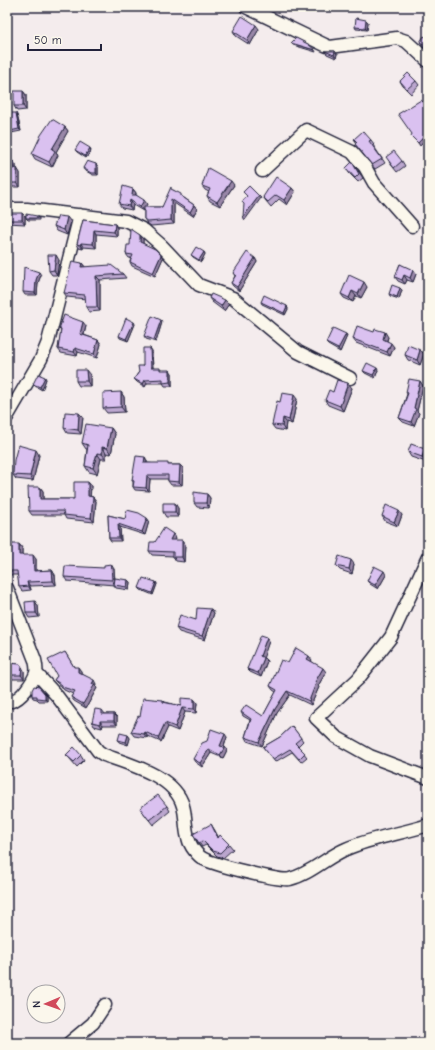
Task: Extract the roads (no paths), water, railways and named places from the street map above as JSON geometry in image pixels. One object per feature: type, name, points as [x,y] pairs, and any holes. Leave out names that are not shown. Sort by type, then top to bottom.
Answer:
[{"type":"street","points":[[246,7],[330,47],[397,38],[406,41],[428,61]]},
{"type":"street","points":[[262,171],[306,130],[352,152],[365,167],[374,183],[412,226]]},
{"type":"street","points":[[7,209],[27,208],[126,221],[144,230],[161,245],[199,285],[233,298],[298,352],[350,378]]},
{"type":"street","points":[[7,417],[41,359],[48,342],[80,215]]},
{"type":"street","points":[[428,557],[391,637],[358,679],[316,718],[336,737],[370,756],[428,778]]},
{"type":"street","points":[[7,588],[35,660],[36,673],[22,696],[12,701],[7,700]]},
{"type":"street","points":[[36,673],[58,696],[98,751],[104,755],[154,775],[178,794],[183,805],[186,830],[191,846],[202,858],[279,880],[290,879],[345,850],[371,839],[408,832],[428,825]]},
{"type":"street","points":[[69,1043],[93,1023],[105,1005]]}]
